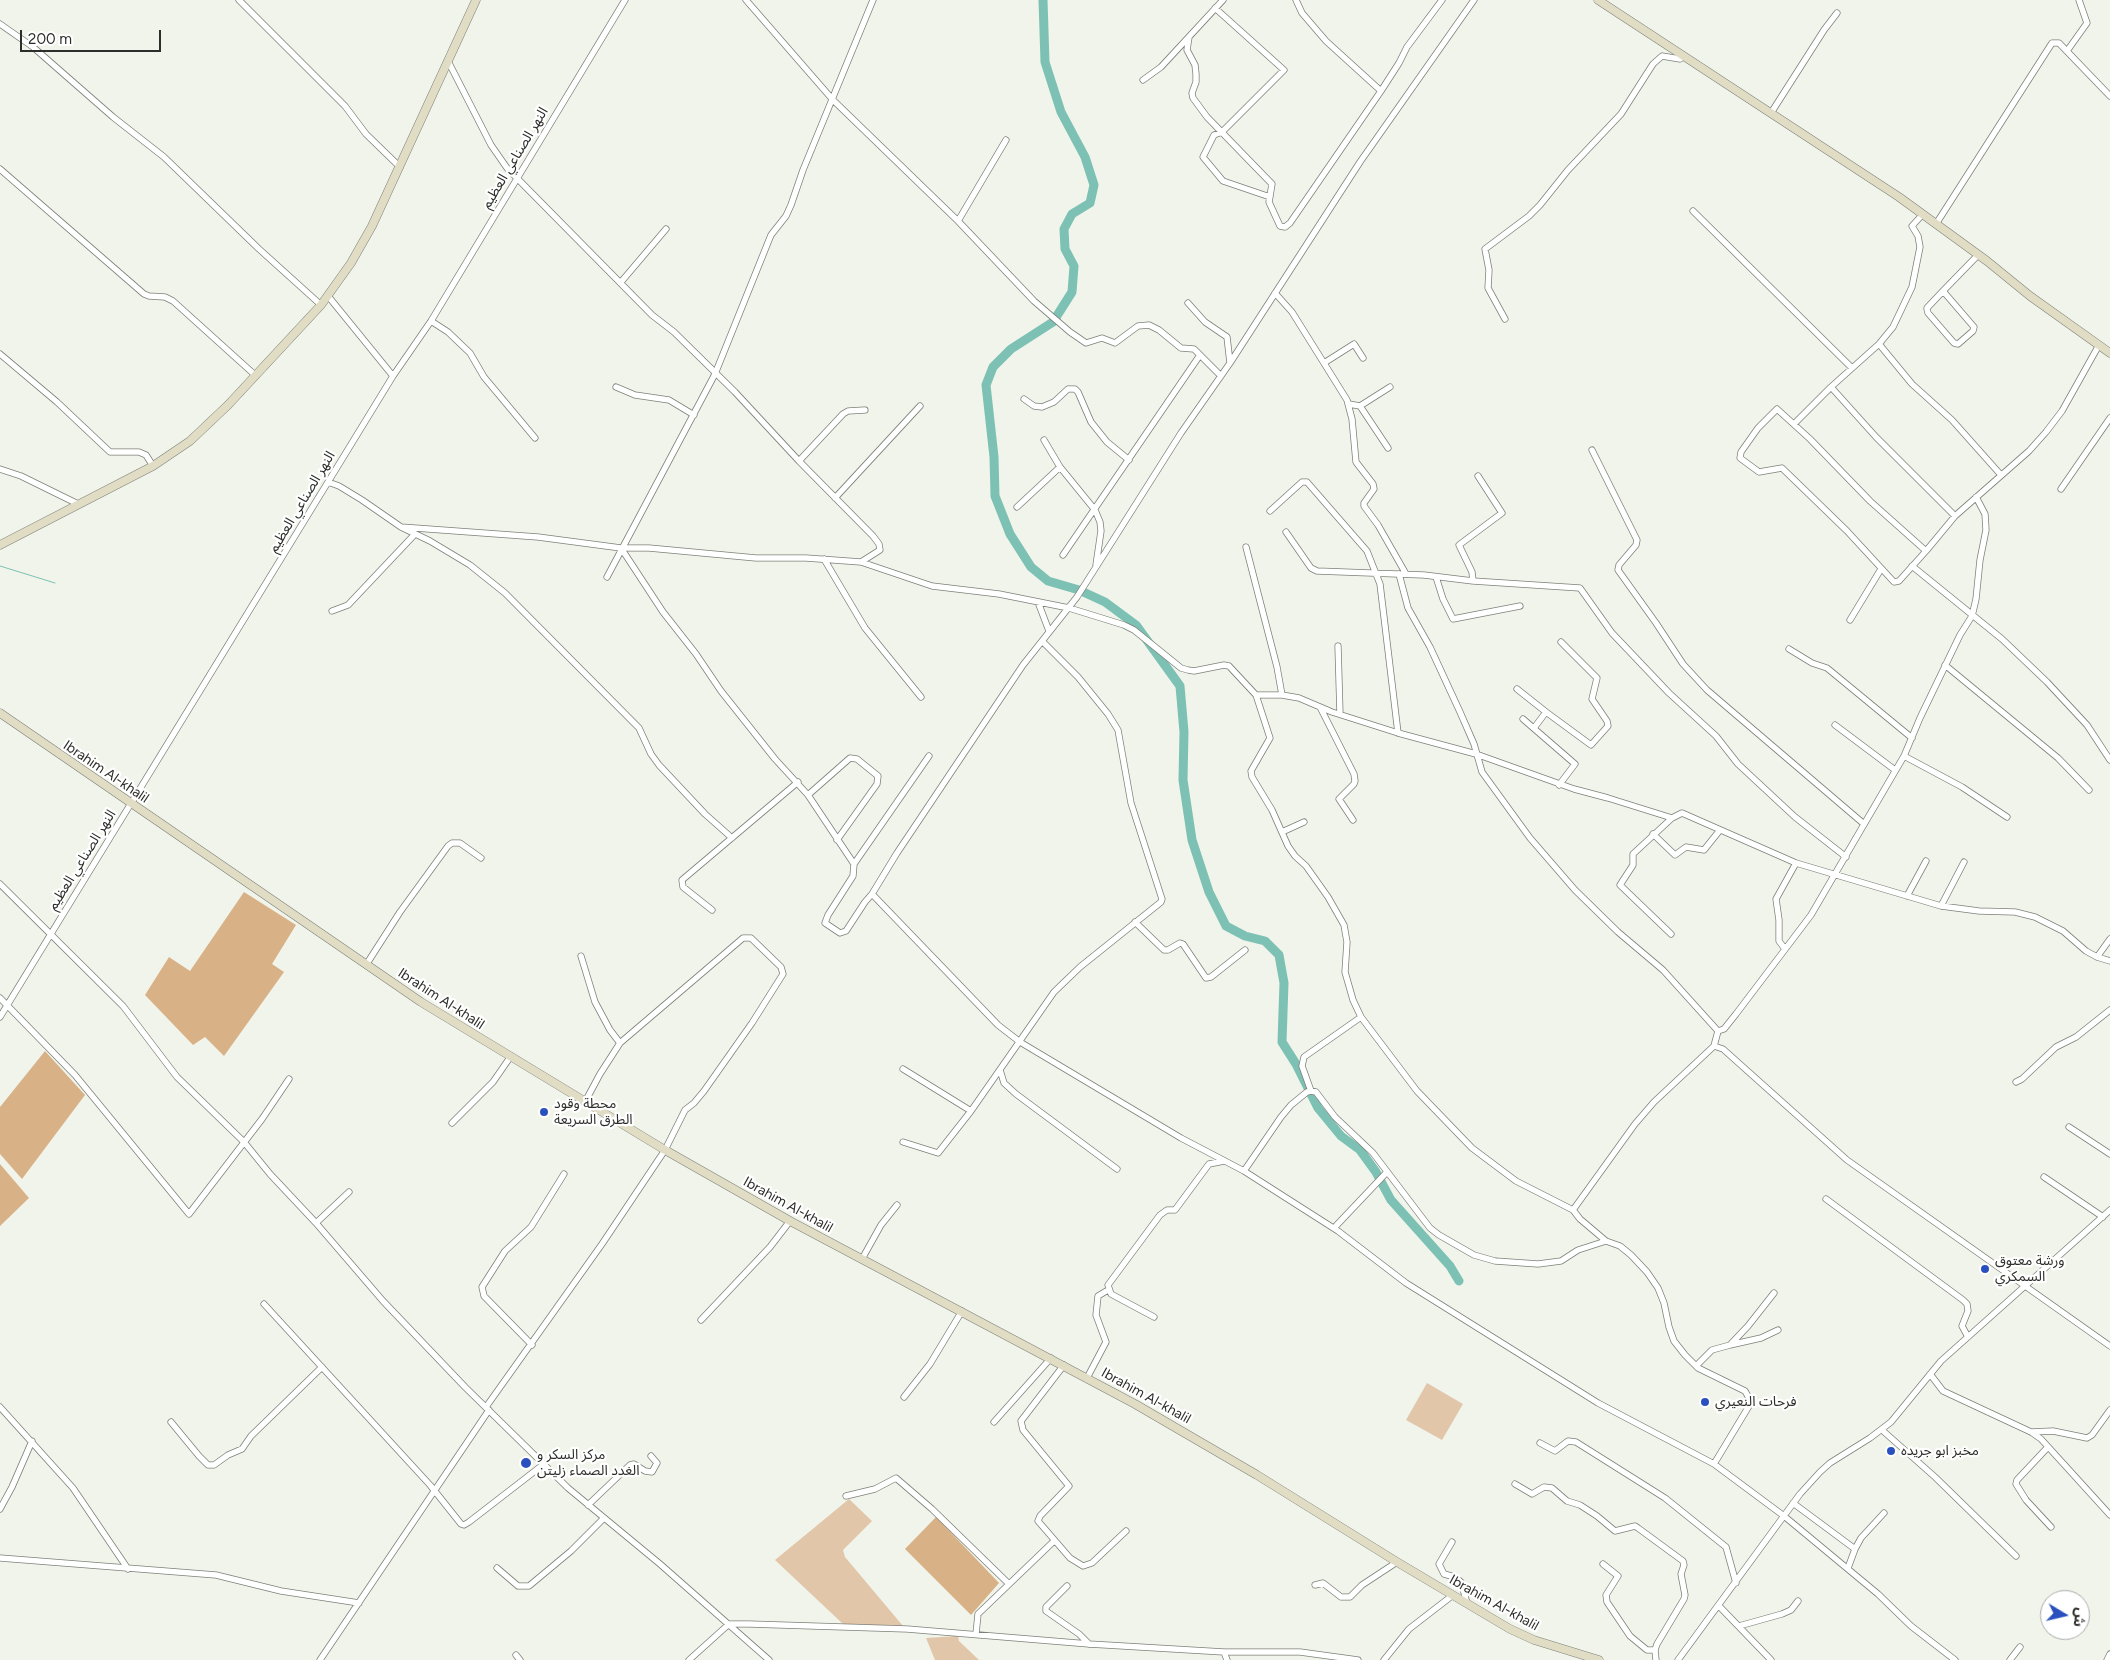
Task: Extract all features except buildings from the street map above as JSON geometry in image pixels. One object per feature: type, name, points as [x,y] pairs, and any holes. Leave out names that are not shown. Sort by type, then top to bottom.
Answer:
[{"type":"street","points":[[239,0],[345,106],[366,134],[400,167]]},
{"type":"street","points":[[0,546],[153,466],[176,452],[204,429],[321,305],[351,262],[372,226],[449,63],[476,0]]},
{"type":"street","name":"النهر الصناعي العظيم","points":[[0,1017],[393,376],[430,322],[625,0]]},
{"type":"street","points":[[746,0],[833,100],[958,221],[1034,301],[1084,343],[1102,338],[1115,344],[1138,326],[1144,324],[1159,330],[1181,348],[1194,349],[1221,376]]},
{"type":"street","points":[[607,577],[715,374],[771,235],[792,205],[803,170],[873,0]]},
{"type":"street","points":[[1143,80],[1162,67],[1223,0]]},
{"type":"street","points":[[1296,0],[1302,13],[1326,41],[1381,91]]},
{"type":"street","points":[[1189,37],[1187,50],[1195,65],[1196,74],[1192,95],[1202,111],[1271,182],[1270,205],[1278,224],[1285,227],[1381,91],[1407,47],[1442,0]]},
{"type":"street","points":[[929,756],[854,864],[853,876],[828,915],[825,923],[840,933],[846,931],[872,894],[902,845],[1023,665],[1069,608],[1095,570],[1180,432],[1230,363],[1360,162],[1474,0]]},
{"type":"street","points":[[1598,0],[1923,214],[2030,296],[2110,353]]},
{"type":"street","points":[[2067,51],[2087,23],[2079,0]]},
{"type":"street","points":[[1215,8],[1284,70],[1222,132],[1214,135],[1203,157],[1223,181],[1270,197]]},
{"type":"street","points":[[1771,113],[1837,13]]},
{"type":"street","points":[[0,24],[33,48],[164,158],[258,249],[321,305]]},
{"type":"street","points":[[1936,224],[2052,43],[2059,43],[2110,96]]},
{"type":"street","points":[[1504,319],[1488,288],[1489,270],[1484,253],[1485,249],[1529,216],[1540,205],[1568,170],[1621,114],[1639,84],[1658,59],[1666,56],[1680,59],[1684,56]]},
{"type":"street","points":[[449,63],[495,152],[517,179],[652,315],[674,332],[798,461],[866,528],[880,546],[879,551],[861,562]]},
{"type":"street","points":[[958,221],[1006,140]]},
{"type":"street","points":[[0,169],[144,294],[165,297],[173,301],[256,375]]},
{"type":"street","points":[[1693,211],[1852,368]]},
{"type":"street","points":[[1794,424],[1831,387],[1879,344],[1893,327],[1910,295],[1920,252],[1920,241],[1912,226],[1923,214]]},
{"type":"street","points":[[621,282],[666,229]]},
{"type":"street","points":[[1943,291],[1974,327],[1973,331],[1958,344],[1954,343],[1927,311],[1927,308],[1943,291],[1978,255]]},
{"type":"street","points":[[1275,293],[1292,312],[1349,404],[1354,434],[1355,458],[1374,489],[1364,503],[1364,506],[1378,525],[1406,574]]},
{"type":"street","points":[[328,296],[393,376]]},
{"type":"street","points":[[1188,303],[1205,322],[1227,336],[1230,363]]},
{"type":"street","points":[[430,322],[448,332],[472,356],[484,377],[535,438]]},
{"type":"street","points":[[1324,363],[1354,344],[1364,358]]},
{"type":"street","points":[[1879,344],[1912,384],[1952,420],[2001,475]]},
{"type":"street","points":[[1926,551],[1870,501],[1777,409],[1758,428],[1740,452],[1740,458],[1758,472],[1782,468],[1847,531],[1881,569],[1896,582],[1899,582],[1926,551],[1955,516],[2029,452],[2057,418],[2099,345]]},
{"type":"street","points":[[0,354],[57,402],[110,452],[139,452],[150,458],[153,466]]},
{"type":"street","points":[[1063,556],[1200,355]]},
{"type":"street","points":[[616,387],[635,395],[669,400],[694,415]]},
{"type":"street","points":[[1349,404],[1360,406],[1390,387]]},
{"type":"street","points":[[1831,387],[1876,436],[1955,516]]},
{"type":"street","points":[[1024,399],[1034,406],[1042,407],[1054,402],[1068,389],[1075,389],[1091,422],[1107,442],[1129,460]]},
{"type":"street","points":[[835,498],[920,406]]},
{"type":"street","points":[[1360,406],[1388,448]]},
{"type":"street","points":[[798,461],[843,414],[848,411],[865,410]]},
{"type":"street","points":[[2061,489],[2110,418]]},
{"type":"street","points":[[1044,440],[1060,467],[1095,510],[1101,531],[1095,570]]},
{"type":"street","points":[[1592,450],[1637,540],[1636,545],[1619,565],[1618,570],[1683,664],[1707,690],[1864,824]]},
{"type":"street","points":[[1017,507],[1060,467]]},
{"type":"street","points":[[0,469],[27,479],[78,504]]},
{"type":"street","points":[[1473,581],[1472,572],[1459,545],[1502,514],[1478,476]]},
{"type":"street","points":[[328,482],[346,490],[401,527],[470,565],[505,593],[632,720],[645,737],[651,754],[659,765],[705,814],[732,838]]},
{"type":"street","points":[[1270,511],[1302,482],[1307,482],[1367,551],[1377,573],[1388,639],[1398,733]]},
{"type":"street","points":[[1573,1210],[1635,1124],[1654,1102],[1714,1046],[1718,1031],[1727,1026],[1811,914],[1904,756],[1945,665],[1972,616],[1986,530],[1985,514],[1976,497]]},
{"type":"street","points":[[401,527],[538,537],[621,548],[649,548],[756,558],[824,559],[861,562],[932,586],[973,590],[1069,608],[1124,625],[1134,630],[1181,668],[1188,670],[1194,671],[1224,665],[1229,666],[1256,695],[1270,738],[1251,771],[1252,777],[1263,793],[1295,856],[1306,866],[1344,925],[1347,934],[1345,972],[1353,1000],[1361,1017],[1416,1091],[1472,1148],[1516,1181],[1573,1210],[1580,1219],[1606,1241],[1620,1246],[1647,1272],[1664,1302],[1674,1341],[1696,1366],[1745,1391],[1749,1398],[1750,1406],[1714,1464]]},
{"type":"street","points":[[1286,532],[1314,570],[1406,574],[1473,581],[1580,588],[1612,633],[1669,693],[1716,736],[1738,764],[1795,817],[1846,857]]},
{"type":"street","points":[[332,611],[348,605],[415,534]]},
{"type":"street","points":[[1246,547],[1277,667],[1282,695]]},
{"type":"street","points":[[621,548],[663,612],[696,654],[721,691],[775,759],[808,795],[854,864]]},
{"type":"street","points":[[824,559],[865,628],[921,697]]},
{"type":"street","points":[[1912,566],[2002,639],[2073,708],[2097,739],[2110,760]]},
{"type":"street","points":[[1850,620],[1881,569]]},
{"type":"street","points":[[1399,574],[1408,608],[1430,647],[1460,712],[1474,744],[1482,772],[1514,818],[1545,856],[1589,904],[1663,970],[1718,1031]]},
{"type":"street","points":[[1436,577],[1443,599],[1453,619],[1520,606]]},
{"type":"street","points":[[1038,602],[1049,631]]},
{"type":"street","points":[[902,1142],[938,1153],[971,1111],[1054,992],[1080,967],[1162,899],[1131,803],[1118,730],[1108,714],[1078,677],[1042,641]]},
{"type":"street","points":[[1517,689],[1591,745],[1608,726],[1607,721],[1592,699],[1597,678],[1561,642]]},
{"type":"street","points":[[1338,646],[1340,714]]},
{"type":"street","points":[[1790,649],[1812,662],[1827,668],[1912,738]]},
{"type":"street","points":[[1945,665],[2058,758],[2089,790]]},
{"type":"street","points":[[1256,695],[1282,695],[1300,698],[1320,708],[1398,733],[1476,754],[1559,785],[1672,818]]},
{"type":"street","points":[[1320,708],[1354,774],[1354,784],[1339,799],[1353,820]]},
{"type":"street","name":"Ibrahim Al-khalil","points":[[0,712],[366,965],[464,1029],[665,1150],[790,1221],[1051,1358],[1193,1437],[1396,1562],[1528,1638],[1599,1660]]},
{"type":"street","points":[[1534,728],[1546,712]]},
{"type":"street","points":[[1523,719],[1575,764],[1559,785]]},
{"type":"street","points":[[1835,725],[1895,770]]},
{"type":"street","points":[[1904,756],[1962,787],[2007,817]]},
{"type":"street","points":[[808,795],[850,758],[857,759],[878,776],[877,784],[837,840]]},
{"type":"street","points":[[712,910],[683,887],[681,884],[682,880],[798,782]]},
{"type":"street","points":[[1671,934],[1620,885],[1633,865],[1632,854],[1672,818],[1682,813],[1796,863],[1907,896],[1941,906],[1979,911],[2015,912],[2035,917],[2064,931],[2086,951],[2110,961]]},
{"type":"street","points":[[1282,832],[1304,822]]},
{"type":"street","points":[[1653,834],[1675,855],[1686,847],[1704,850],[1720,830]]},
{"type":"street","points":[[366,965],[400,912],[448,846],[452,843],[460,843],[481,858]]},
{"type":"street","points":[[1907,896],[1926,861]]},
{"type":"street","points":[[1941,906],[1964,862]]},
{"type":"street","points":[[1785,949],[1779,941],[1776,899],[1796,863]]},
{"type":"street","points":[[0,884],[136,1020],[177,1077],[244,1142],[383,1302],[487,1409],[588,1505],[730,1624],[769,1660]]},
{"type":"street","points":[[872,894],[998,1025],[1020,1042],[1181,1138],[1244,1171],[1334,1228],[1406,1283],[1598,1403],[1714,1464],[1784,1516],[1848,1568],[1911,1626],[1955,1660]]},
{"type":"street","points":[[1135,922],[1164,950],[1168,950],[1180,942],[1183,944],[1206,978],[1211,978],[1245,950]]},
{"type":"street","points":[[320,1660],[487,1409],[665,1150],[685,1110],[704,1092],[752,1023],[782,974],[781,967],[751,938],[743,938],[620,1043],[600,1074],[586,1102]]},
{"type":"street","points":[[2097,957],[2110,939]]},
{"type":"street","points":[[581,956],[594,1002],[620,1043]]},
{"type":"street","points":[[0,998],[81,1082],[188,1214],[289,1080]]},
{"type":"street","points":[[2016,1082],[2022,1079],[2056,1047],[2076,1037],[2110,1010]]},
{"type":"street","points":[[1311,1091],[1302,1066],[1304,1057],[1361,1017]]},
{"type":"street","points":[[1714,1046],[1723,1049],[1847,1160],[2110,1346]]},
{"type":"street","points":[[452,1123],[494,1082],[511,1056]]},
{"type":"street","points":[[903,1070],[971,1111]]},
{"type":"street","points":[[1000,1070],[1004,1083],[1016,1094],[1117,1169]]},
{"type":"street","points":[[1244,1171],[1291,1105],[1306,1092],[1311,1091],[1316,1092],[1335,1117],[1373,1153],[1422,1219],[1439,1235],[1474,1255],[1495,1262],[1523,1265],[1555,1262],[1578,1250],[1606,1241]]},
{"type":"street","points":[[2069,1127],[2110,1154]]},
{"type":"street","points":[[1087,1378],[1106,1342],[1096,1315],[1098,1296],[1108,1290],[1111,1282],[1160,1215],[1167,1210],[1175,1210],[1209,1164],[1224,1160]]},
{"type":"street","points":[[1334,1228],[1388,1172]]},
{"type":"street","points":[[532,1345],[484,1296],[482,1288],[505,1251],[531,1227],[564,1174]]},
{"type":"street","points":[[2044,1177],[2103,1217]]},
{"type":"street","points":[[316,1223],[349,1192]]},
{"type":"street","points":[[1826,1198],[1963,1300],[1967,1304],[1968,1311],[1962,1326],[1968,1337]]},
{"type":"street","points":[[862,1259],[881,1224],[897,1205]]},
{"type":"street","points":[[1678,1660],[1784,1516],[1820,1472],[1830,1463],[1882,1430],[1891,1422],[1930,1374],[1968,1337],[2110,1210]]},
{"type":"street","points":[[701,1320],[770,1247],[790,1221]]},
{"type":"street","points":[[1108,1290],[1111,1294],[1154,1317]]},
{"type":"street","points":[[1730,1345],[1774,1293]]},
{"type":"street","points":[[264,1304],[434,1490],[456,1520],[464,1525],[544,1464]]},
{"type":"street","points":[[904,1397],[930,1364],[962,1311]]},
{"type":"street","points":[[1696,1366],[1712,1350],[1761,1338],[1778,1330]]},
{"type":"street","points":[[994,1422],[1051,1358]]},
{"type":"street","points":[[1064,1365],[1028,1410],[1021,1423],[1023,1430],[1069,1486],[1038,1519],[1054,1541],[1076,1563],[1088,1566],[1126,1531]]},
{"type":"street","points":[[171,1422],[208,1465],[214,1465],[228,1455],[242,1449],[251,1436],[322,1367]]},
{"type":"street","points":[[1930,1374],[1943,1391],[2031,1432],[2048,1447],[2110,1515]]},
{"type":"street","points":[[0,1407],[73,1488],[128,1569]]},
{"type":"street","points":[[2031,1432],[2053,1431],[2088,1438],[2110,1410]]},
{"type":"street","points":[[1882,1430],[1935,1477],[2016,1556]]},
{"type":"street","points":[[0,1508],[12,1488],[32,1441]]},
{"type":"street","points":[[1540,1443],[1555,1451],[1568,1441],[1576,1442],[1665,1498],[1726,1546],[1736,1583]]},
{"type":"street","points":[[2048,1447],[2017,1480],[2016,1484],[2026,1500],[2052,1527]]},
{"type":"street","points":[[588,1505],[630,1465],[634,1464],[645,1471],[652,1472],[657,1461],[651,1456]]},
{"type":"street","points":[[846,1496],[875,1489],[896,1478],[932,1509],[1008,1584]]},
{"type":"street","points":[[1515,1484],[1532,1494],[1544,1487],[1552,1488],[1567,1501],[1580,1505],[1615,1531],[1635,1526],[1683,1561],[1684,1565],[1680,1574],[1685,1595],[1684,1600],[1655,1650],[1656,1660]]},
{"type":"street","points":[[1794,1503],[1855,1549]]},
{"type":"street","points":[[1848,1568],[1855,1549],[1862,1538],[1884,1513]]},
{"type":"street","points":[[497,1568],[518,1586],[529,1586],[572,1551],[604,1518]]},
{"type":"street","points":[[976,1634],[978,1614],[1054,1541]]},
{"type":"street","points":[[1452,1542],[1439,1564],[1444,1574],[1455,1577],[1460,1582],[1466,1603]]},
{"type":"street","points":[[0,1558],[216,1575],[282,1591],[359,1603]]},
{"type":"street","points":[[1315,1585],[1323,1582],[1341,1596],[1350,1597],[1362,1585],[1396,1562]]},
{"type":"street","points":[[1603,1564],[1618,1576],[1606,1595],[1608,1602],[1630,1636],[1647,1650],[1655,1650]]},
{"type":"street","points":[[1067,1586],[1046,1607],[1046,1611],[1079,1634],[1089,1644]]},
{"type":"street","points":[[1384,1660],[1408,1629],[1452,1595]]},
{"type":"street","points":[[1739,1626],[1782,1614],[1791,1610],[1798,1600]]},
{"type":"street","points":[[1719,1606],[1771,1660]]},
{"type":"street","points":[[689,1660],[730,1624],[866,1627],[976,1634],[1225,1657],[1300,1652],[1358,1660]]},
{"type":"street","points":[[2010,1660],[2020,1647]]},
{"type":"street","points":[[2107,1660],[2110,1654]]},
{"type":"shaded area","points":[[244,892],[296,925],[272,964],[284,972],[224,1056],[205,1037],[193,1045],[145,995],[169,957],[190,971]]},
{"type":"shaded area","points":[[45,1051],[85,1095],[22,1179],[0,1154],[0,1107]]},
{"type":"shaded area","points":[[0,1164],[29,1198],[0,1226]]},
{"type":"shaded area","points":[[1427,1383],[1463,1404],[1442,1440],[1406,1420]]},
{"type":"shaded area","points":[[849,1499],[872,1521],[843,1550],[845,1557],[903,1626],[843,1624],[775,1560]]},
{"type":"shaded area","points":[[936,1517],[999,1583],[971,1615],[905,1549]]},
{"type":"shaded area","points":[[958,1636],[959,1641],[979,1660],[935,1660],[926,1638]]},
{"type":"waterway","points":[[1043,0],[1045,62],[1061,112],[1085,157],[1094,185],[1090,203],[1072,214],[1064,229],[1065,249],[1074,266],[1072,292],[1053,322],[1011,349],[993,367],[986,385],[994,457],[995,496],[1010,534],[1031,567],[1048,581],[1079,590],[1105,602],[1136,625],[1180,686],[1184,732],[1183,780],[1192,840],[1209,892],[1226,926],[1245,936],[1265,941],[1279,955],[1284,983],[1282,1042],[1296,1064],[1318,1108],[1341,1136],[1360,1150],[1376,1172],[1391,1200],[1450,1266],[1459,1281]]},
{"type":"waterway","points":[[0,566],[55,583]]},
{"type":"place","name":"محطة وقود الطرق السريعة","points":[[544,1112]]},
{"type":"place","name":"ورشة معتوق السمكري","points":[[1985,1269]]},
{"type":"place","name":"فرحات النعيري","points":[[1705,1402]]},
{"type":"place","name":"مخبز ابو جريده","points":[[1891,1451]]},
{"type":"place","name":"مركز السكر و الغدد الصماء زليتن","points":[[526,1463]]}]
